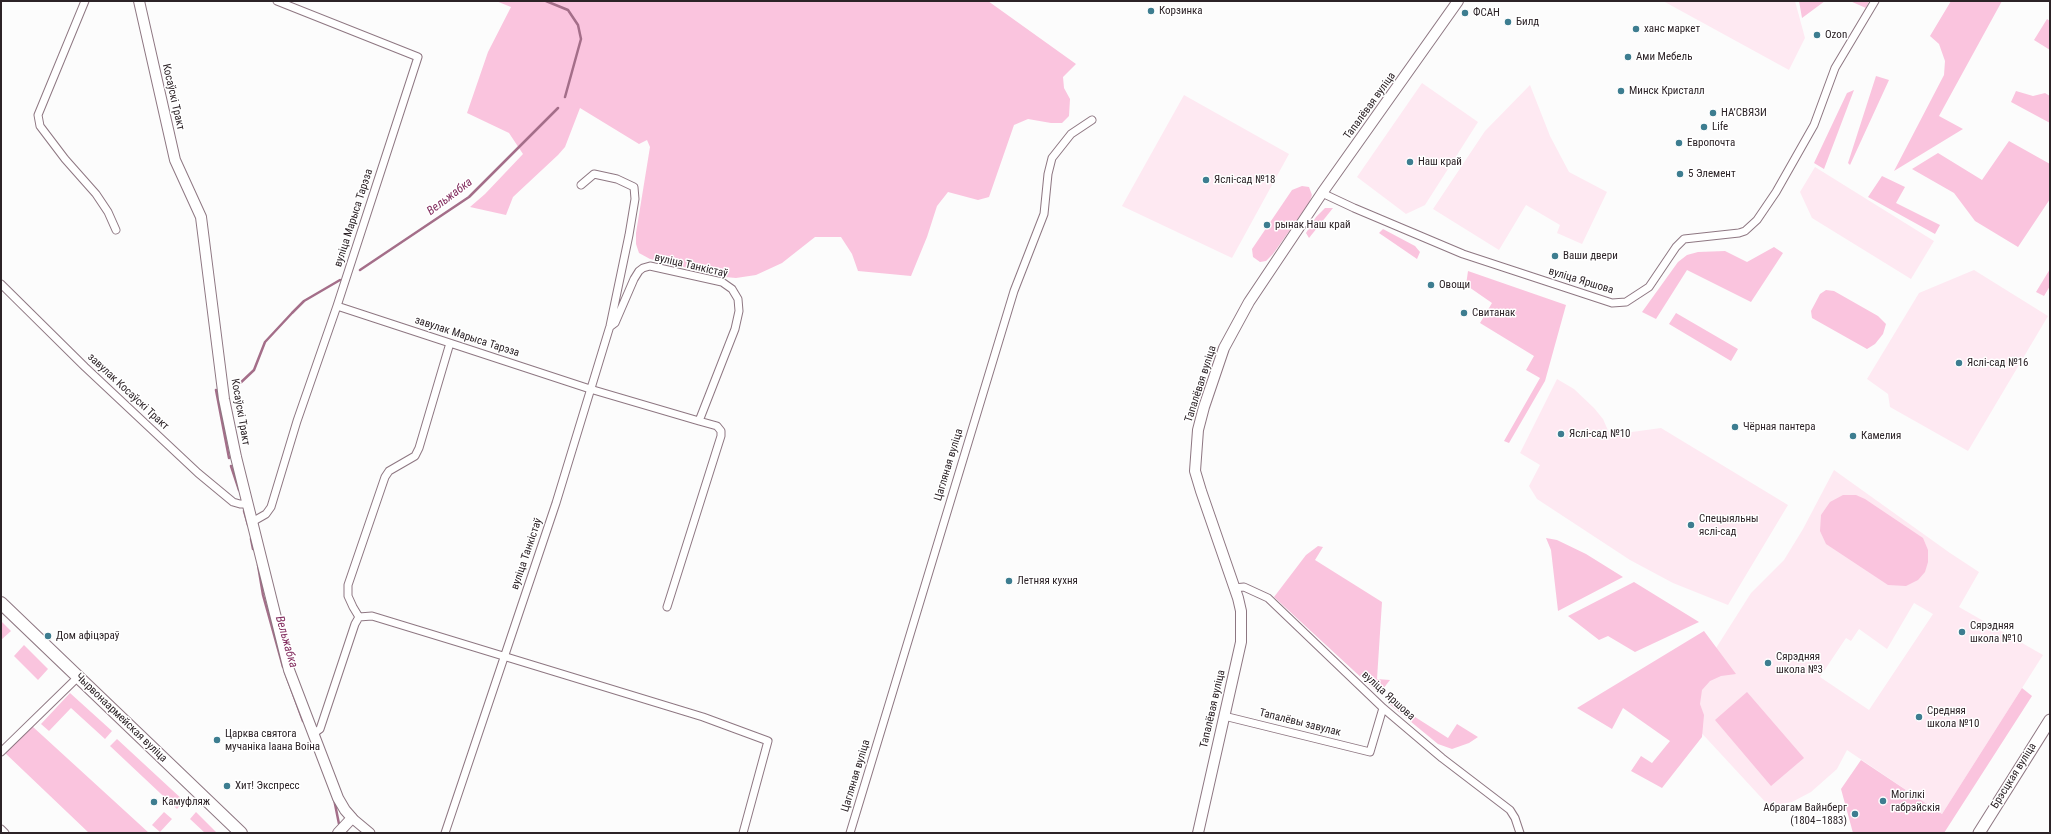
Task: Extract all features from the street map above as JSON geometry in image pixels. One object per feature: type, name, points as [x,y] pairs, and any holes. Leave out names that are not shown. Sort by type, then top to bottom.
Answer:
[{"type":"highway","name":"Чырвонаармейская вуліца","points":[[1,603],[241,833]]},
{"type":"main road","name":"Косаўскі Тракт","points":[[139,1],[175,160],[195,203],[203,228],[224,399],[236,457],[289,670],[338,798],[352,818]]},
{"type":"main road","name":"Тапалёвая вуліца","points":[[1198,833],[1241,642],[1241,611],[1200,491],[1195,471],[1198,430],[1213,378],[1224,348],[1249,302],[1322,193],[1458,1]]},
{"type":"main road","name":"Брэсцкая вуліца","points":[[1979,833],[2050,720]]},
{"type":"main road","points":[[338,833],[352,818]]},
{"type":"street","points":[[85,1],[38,116],[40,126],[65,159],[96,194],[108,212],[116,230]]},
{"type":"street","name":"вуліца Марыса Тарэза","points":[[252,522],[266,514],[271,507],[297,421],[337,306],[418,57],[277,1]]},
{"type":"street","name":"вуліца Яршова","points":[[1322,193],[1463,254],[1612,303],[1626,302],[1649,287],[1676,247],[1684,239],[1739,233],[1745,231],[1757,220],[1776,192],[1814,125],[1835,68],[1874,1]]},
{"type":"street","name":"Цагляная вуліца","points":[[850,833],[1014,291],[1044,214],[1048,174],[1052,158],[1071,134],[1092,120]]},
{"type":"street","name":"вуліца Танкістаў","points":[[445,833],[556,503],[610,326],[630,229],[635,199],[634,187],[617,179],[594,174],[581,185]]},
{"type":"street","name":"вуліца Танкістаў","points":[[610,326],[615,323],[634,279],[643,268],[650,266],[722,282],[732,289],[738,299],[739,311],[735,329],[699,421]]},
{"type":"street","name":"завулак Косаўскі Тракт","points":[[1,284],[85,367],[198,473],[233,502],[248,504]]},
{"type":"street","name":"завулак Марыса Тарэза","points":[[337,306],[590,389]]},
{"type":"street","points":[[359,617],[348,596],[348,585],[385,477],[389,471],[415,456],[419,448],[450,343]]},
{"type":"street","points":[[590,389],[717,426],[721,431],[721,436],[667,607]]},
{"type":"street","name":"вуліца Яршова","points":[[1234,588],[1244,587],[1268,598],[1383,708],[1442,758],[1510,810],[1515,818],[1520,833]]},
{"type":"street","points":[[359,617],[372,616],[702,717],[768,741],[743,833]]},
{"type":"street","points":[[313,734],[320,729],[355,624],[359,617]]},
{"type":"street","points":[[1,752],[78,677]]},
{"type":"street","name":"Тапалёвы завулак","points":[[1224,716],[1370,752],[1383,708]]},
{"type":"street","name":"Косаўскі Тракт","points":[[352,818],[370,833]]},
{"type":"street","points":[[1,829],[5,833]]},
{"type":"shaded area","points":[[496,1],[988,1],[1076,64],[1063,77],[1064,88],[1070,99],[1069,116],[1062,123],[1051,123],[1028,119],[1014,125],[989,197],[978,200],[948,192],[937,206],[927,237],[911,276],[858,271],[852,254],[841,237],[815,237],[782,263],[756,275],[736,278],[725,277],[650,259],[639,253],[636,244],[636,233],[650,147],[647,140],[639,144],[580,108],[565,147],[513,197],[506,215],[470,207],[485,194],[523,154],[509,133],[467,113],[488,52],[511,7]]},
{"type":"shaded area","points":[[1663,1],[1795,1],[1805,38],[1789,70]]},
{"type":"shaded area","points":[[1799,1],[1825,1],[1802,18]]},
{"type":"shaded area","points":[[1850,1],[1869,1],[1866,8]]},
{"type":"shaded area","points":[[1951,1],[2002,1],[1939,116],[1963,129],[1894,171],[1944,75],[1945,61],[1939,44],[1930,36]]},
{"type":"shaded area","points":[[2047,19],[2050,21],[2050,50],[2034,40]]},
{"type":"shaded area","points":[[1876,76],[1889,80],[1850,165],[1848,163]]},
{"type":"shaded area","name":"Наш край","points":[[1422,83],[1478,122],[1425,205],[1406,214],[1357,177]]},
{"type":"shaded area","points":[[1530,85],[1550,136],[1569,172],[1607,192],[1582,244],[1557,233],[1560,225],[1526,205],[1499,250],[1433,209],[1485,131]]},
{"type":"shaded area","points":[[1854,90],[1824,169],[1814,163],[1847,93]]},
{"type":"shaded area","points":[[2016,91],[2033,96],[2045,93],[2050,96],[2050,123],[2011,102]]},
{"type":"shaded area","name":"Яслі-сад №18","points":[[1184,95],[1289,154],[1232,258],[1122,206]]},
{"type":"shaded area","points":[[2009,141],[2050,164],[2050,199],[2018,247],[1975,221],[1954,193],[1912,169],[1938,153],[1982,180]]},
{"type":"shaded area","points":[[1815,167],[1934,241],[1911,279],[1812,218],[1800,192]]},
{"type":"shaded area","points":[[1882,176],[1905,187],[1896,203],[1940,225],[1935,234],[1868,197]]},
{"type":"shaded area","points":[[1302,186],[1309,187],[1312,195],[1309,203],[1273,254],[1266,261],[1260,262],[1253,257],[1252,249],[1292,190]]},
{"type":"shaded area","points":[[1325,208],[1333,208],[1309,238],[1306,233],[1316,217]]},
{"type":"shaded area","points":[[1383,229],[1415,246],[1420,252],[1417,259],[1379,233]]},
{"type":"shaded area","points":[[1774,247],[1783,253],[1751,302],[1687,270],[1656,319],[1642,312],[1678,262],[1687,255],[1698,252],[1725,251],[1747,262]]},
{"type":"shaded area","points":[[2050,269],[2050,286],[2044,296],[2036,292]]},
{"type":"shaded area","points":[[1974,270],[2048,316],[1968,451],[1890,407],[1888,394],[1867,379],[1919,293]]},
{"type":"shaded area","points":[[1468,271],[1566,305],[1545,381],[1509,443],[1504,441],[1540,378],[1526,370],[1534,356],[1480,323],[1492,303],[1466,285]]},
{"type":"shaded area","points":[[1826,290],[1834,291],[1878,316],[1886,324],[1883,334],[1875,344],[1867,349],[1812,318],[1811,311],[1820,294]]},
{"type":"shaded area","points":[[1676,313],[1738,349],[1731,361],[1669,324]]},
{"type":"shaded area","name":"Спецыяльны яслі-сад","points":[[1557,379],[1574,389],[1594,408],[1603,419],[1610,435],[1661,428],[1788,505],[1728,605],[1673,583],[1630,560],[1537,499],[1529,486],[1540,465],[1520,453]]},
{"type":"shaded area","points":[[1834,470],[1979,572],[1959,607],[2043,655],[1942,814],[1847,750],[1837,769],[1811,792],[1792,802],[1769,806],[1696,727],[1690,689],[1751,593],[1784,560],[1803,529]],"holes":[[[1914,603],[1933,614],[1869,710],[1820,677],[1846,638],[1851,641],[1859,629],[1887,649]]]},
{"type":"shaded area","points":[[1843,495],[1856,495],[1865,499],[1923,538],[1928,550],[1928,562],[1925,572],[1918,580],[1906,586],[1888,585],[1826,544],[1820,531],[1821,515],[1830,502]]},
{"type":"shaded area","points":[[1546,538],[1557,540],[1586,554],[1623,577],[1558,611],[1551,550]]},
{"type":"shaded area","points":[[1318,546],[1323,547],[1315,560],[1382,602],[1377,679],[1390,680],[1379,694],[1274,597],[1306,555]]},
{"type":"shaded area","points":[[1634,582],[1699,622],[1635,652],[1608,636],[1599,640],[1568,616]]},
{"type":"shaded area","points":[[1,621],[11,631],[1,640]]},
{"type":"shaded area","points":[[1704,631],[1736,674],[1721,676],[1710,681],[1702,690],[1700,704],[1704,715],[1702,737],[1662,788],[1631,771],[1641,756],[1652,763],[1670,741],[1623,708],[1612,729],[1577,708]]},
{"type":"shaded area","points":[[24,645],[48,669],[38,680],[14,656]]},
{"type":"shaded area","name":"Могілкі габрэйскія","points":[[2022,688],[2032,696],[1944,833],[1853,833],[1841,789],[1861,760],[1942,814]]},
{"type":"shaded area","points":[[1747,692],[1804,758],[1771,786],[1715,720]]},
{"type":"shaded area","points":[[70,693],[112,731],[105,739],[71,708],[49,731],[41,724]]},
{"type":"shaded area","points":[[1390,701],[1448,738],[1457,724],[1478,737],[1469,743],[1452,749],[1438,744],[1388,703]]},
{"type":"shaded area","points":[[32,726],[149,833],[89,833],[4,752]]},
{"type":"shaded area","points":[[117,739],[184,801],[177,809],[110,746]]},
{"type":"shaded area","points":[[164,812],[172,819],[160,832],[152,825]]},
{"type":"shaded area","points":[[196,812],[217,833],[205,833],[190,819]]},
{"type":"waterway","name":"Вельжабка","points":[[546,1],[568,10],[578,25],[581,39],[565,97]]},
{"type":"waterway","name":"Вельжабка","points":[[360,270],[469,197],[558,108]]},
{"type":"waterway","name":"Вельжабка","points":[[235,388],[254,370],[265,342],[292,313],[304,301],[340,280]]},
{"type":"waterway","name":"Вельжабка","points":[[216,390],[229,458]]},
{"type":"waterway","name":"Вельжабка","points":[[231,466],[239,490]]},
{"type":"waterway","name":"Вельжабка","points":[[244,511],[248,525]]},
{"type":"waterway","name":"Вельжабка","points":[[251,539],[253,549]]},
{"type":"waterway","name":"Вельжабка","points":[[258,565],[263,595],[283,667]]},
{"type":"waterway","name":"Вельжабка","points":[[285,672],[303,721]]},
{"type":"waterway","name":"Вельжабка","points":[[334,799],[339,824]]},
{"type":"place","name":"Корзинка","points":[[1151,11]]},
{"type":"place","name":"ФСАН","points":[[1465,13]]},
{"type":"place","name":"Билд","points":[[1508,22]]},
{"type":"place","name":"ханс маркет","points":[[1636,29]]},
{"type":"place","name":"Ozon","points":[[1817,35]]},
{"type":"place","name":"Ами Мебель","points":[[1628,57]]},
{"type":"place","name":"Минск Кристалл","points":[[1621,91]]},
{"type":"place","name":"НАʼСВЯЗИ","points":[[1713,113]]},
{"type":"place","name":"Life","points":[[1704,127]]},
{"type":"place","name":"Европочта","points":[[1679,143]]},
{"type":"place","name":"Наш край","points":[[1410,162]]},
{"type":"place","name":"5 Элемент","points":[[1680,174]]},
{"type":"place","name":"Яслі-сад №18","points":[[1206,180]]},
{"type":"place","name":"рынак Наш край","points":[[1267,225]]},
{"type":"place","name":"Ваши двери","points":[[1555,256]]},
{"type":"place","name":"Овощи","points":[[1431,285]]},
{"type":"place","name":"Свитанак","points":[[1464,313]]},
{"type":"place","name":"Яслі-сад №16","points":[[1959,363]]},
{"type":"place","name":"Чёрная пантера","points":[[1735,427]]},
{"type":"place","name":"Яслі-сад №10","points":[[1561,434]]},
{"type":"place","name":"Камелия","points":[[1853,436]]},
{"type":"place","name":"Спецыяльны яслі-сад","points":[[1691,525]]},
{"type":"place","name":"Летняя кухня","points":[[1009,581]]},
{"type":"place","name":"Сярэдняя школа №10","points":[[1962,632]]},
{"type":"place","name":"Дом афіцэраў","points":[[48,636]]},
{"type":"place","name":"Сярэдняя школа №3","points":[[1768,663]]},
{"type":"place","name":"Средняя школа №10","points":[[1919,717]]},
{"type":"place","name":"Царква святога мучаніка Іаана Воіна","points":[[217,740]]},
{"type":"place","name":"Хит! Экспресс","points":[[227,786]]},
{"type":"place","name":"Могілкі габрэйскія","points":[[1883,801]]},
{"type":"place","name":"Камуфляж","points":[[154,802]]},
{"type":"place","name":"Абрагам Вайнберг (1804–1883)","points":[[1855,814]]}]
